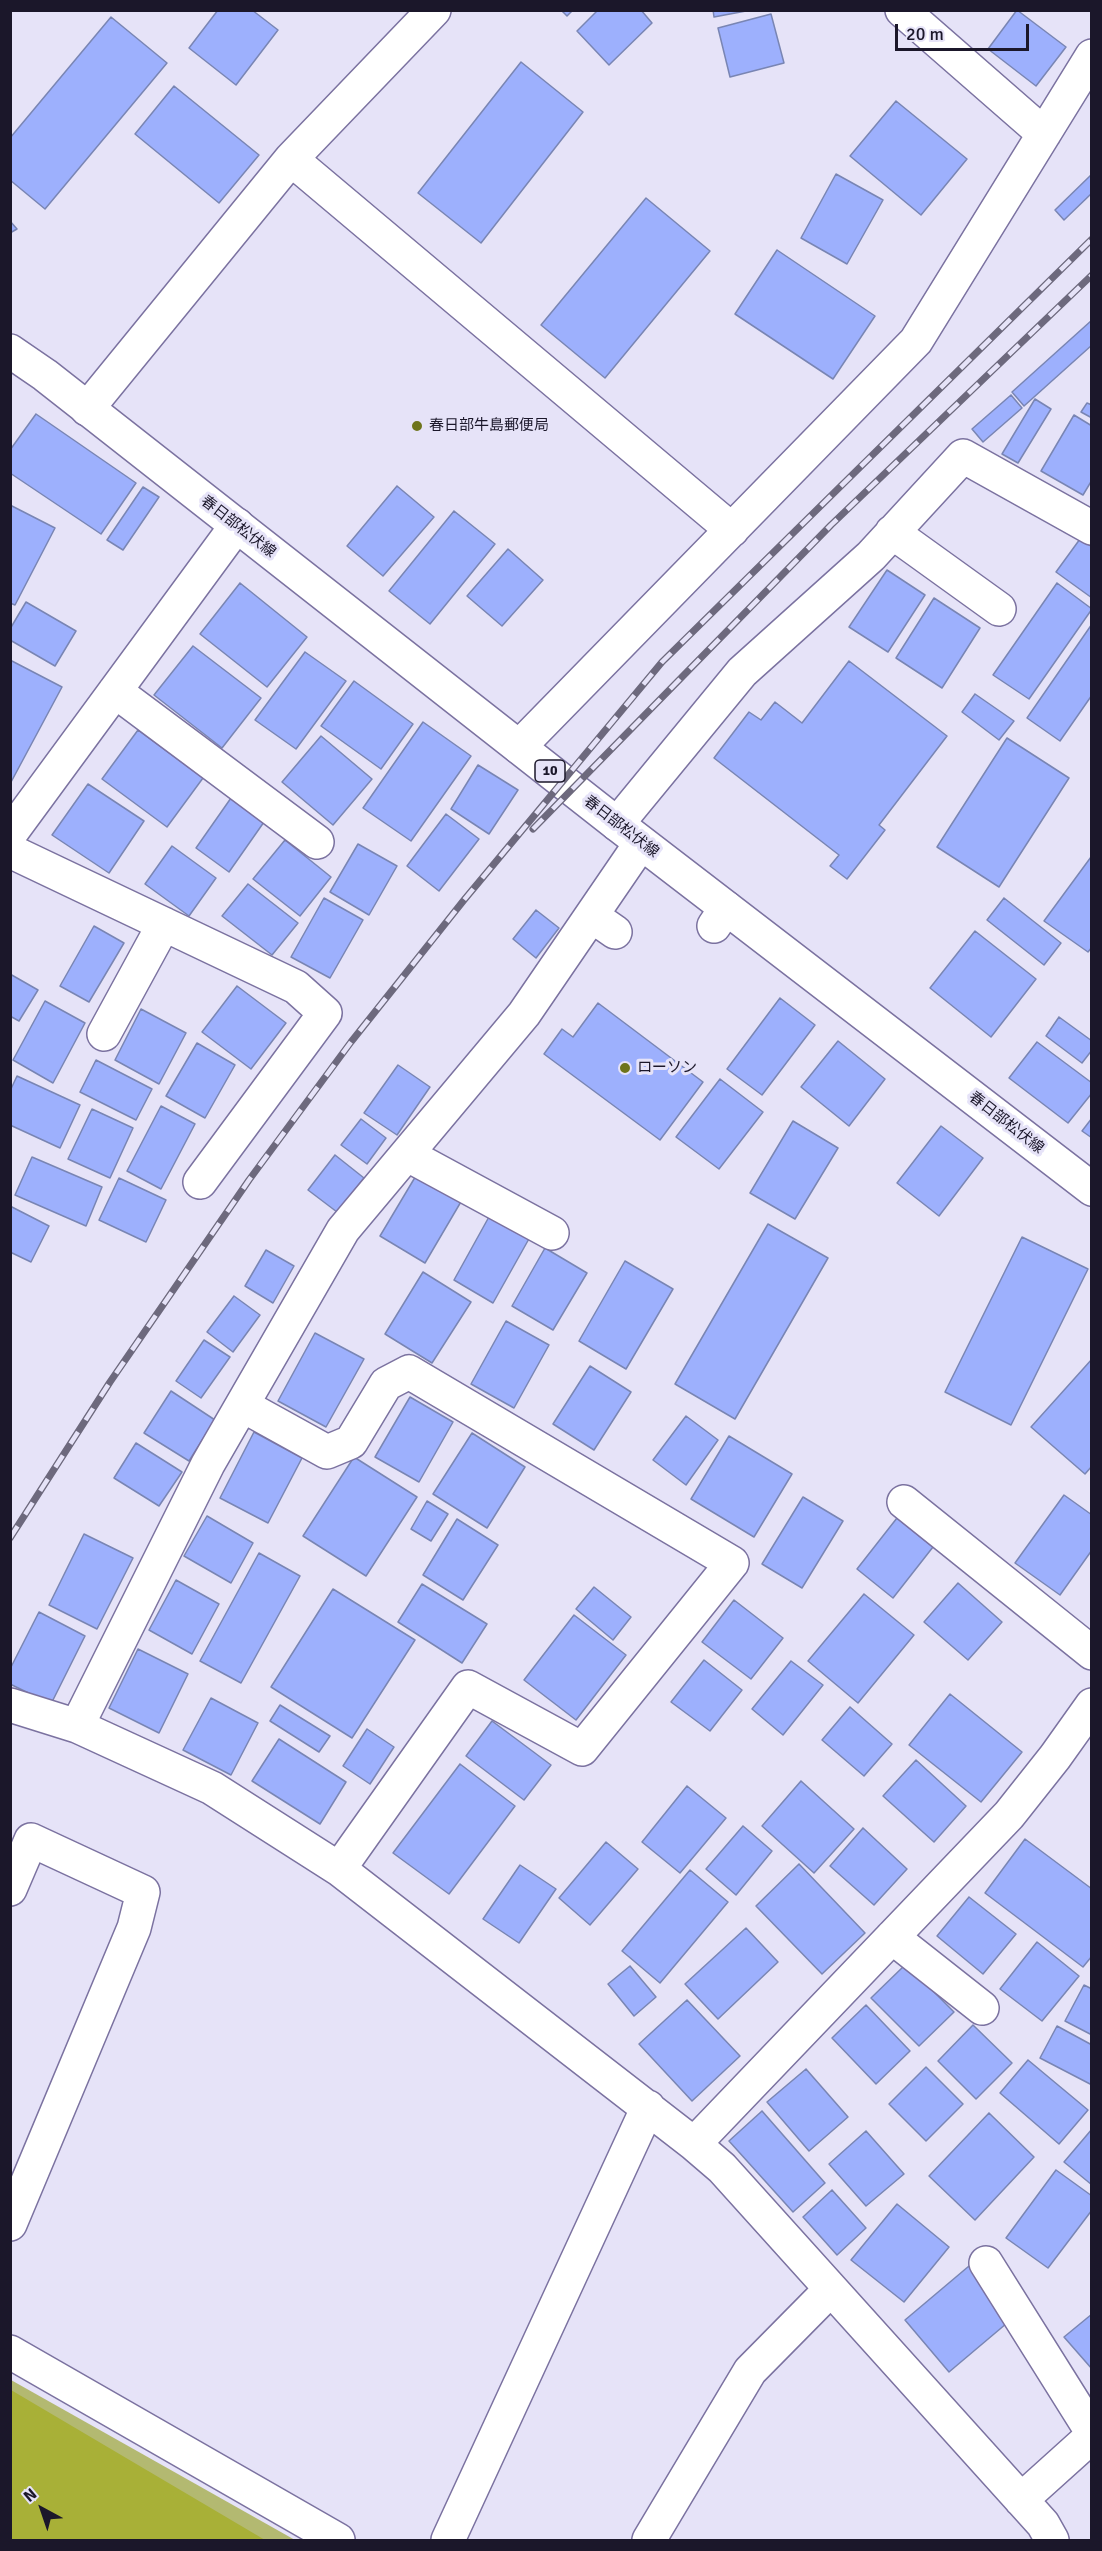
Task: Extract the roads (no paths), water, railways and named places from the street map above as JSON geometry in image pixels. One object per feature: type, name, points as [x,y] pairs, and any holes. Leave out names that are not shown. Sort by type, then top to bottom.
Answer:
[{"type":"street","points":[[87,409],[291,159],[434,10]]},
{"type":"street","points":[[902,10],[1044,134]]},
{"type":"street","points":[[519,747],[916,341],[1092,56]]},
{"type":"street","points":[[291,159],[732,530]]},
{"type":"street","name":"春日部松伏線","points":[[10,351],[237,525],[629,834],[720,917],[1092,1189]]},
{"type":"street","points":[[77,1726],[203,1475],[343,1230],[524,1014],[604,924],[629,834],[742,672],[871,556],[963,456],[1092,528]]},
{"type":"street","points":[[10,834],[237,525]]},
{"type":"street","points":[[892,532],[999,609]]},
{"type":"street","points":[[115,691],[317,842]]},
{"type":"street","points":[[10,851],[296,987],[325,1013],[200,1182]]},
{"type":"street","points":[[104,1034],[164,924]]},
{"type":"street","points":[[408,1155],[552,1233]]},
{"type":"street","points":[[242,1405],[327,1452],[351,1442],[386,1384],[409,1372],[732,1563],[582,1749],[468,1687],[339,1869]]},
{"type":"street","points":[[904,1502],[1092,1653]]},
{"type":"street","points":[[10,1705],[77,1726],[212,1788],[339,1869],[694,2144],[722,2168],[1043,2524],[1052,2541]]},
{"type":"street","points":[[694,2144],[1009,1815],[1092,1705]]},
{"type":"street","points":[[10,1889],[31,1840],[142,1892],[134,1928],[10,2224]]},
{"type":"street","points":[[892,1937],[982,2008]]},
{"type":"street","points":[[448,2541],[648,2108]]},
{"type":"street","points":[[986,2263],[1092,2434],[1021,2500]]},
{"type":"street","points":[[649,2541],[750,2371],[831,2289]]},
{"type":"street","points":[[10,2352],[338,2541]]},
{"type":"railway","points":[[10,1538],[110,1382],[249,1180],[351,1042],[464,900],[662,662],[1092,239]]},
{"type":"railway","points":[[533,829],[831,525],[1092,275]]},
{"type":"place","name":"春日部牛島郵便局","points":[[417,426]]},
{"type":"place","name":"ローソン","points":[[625,1068]]}]
